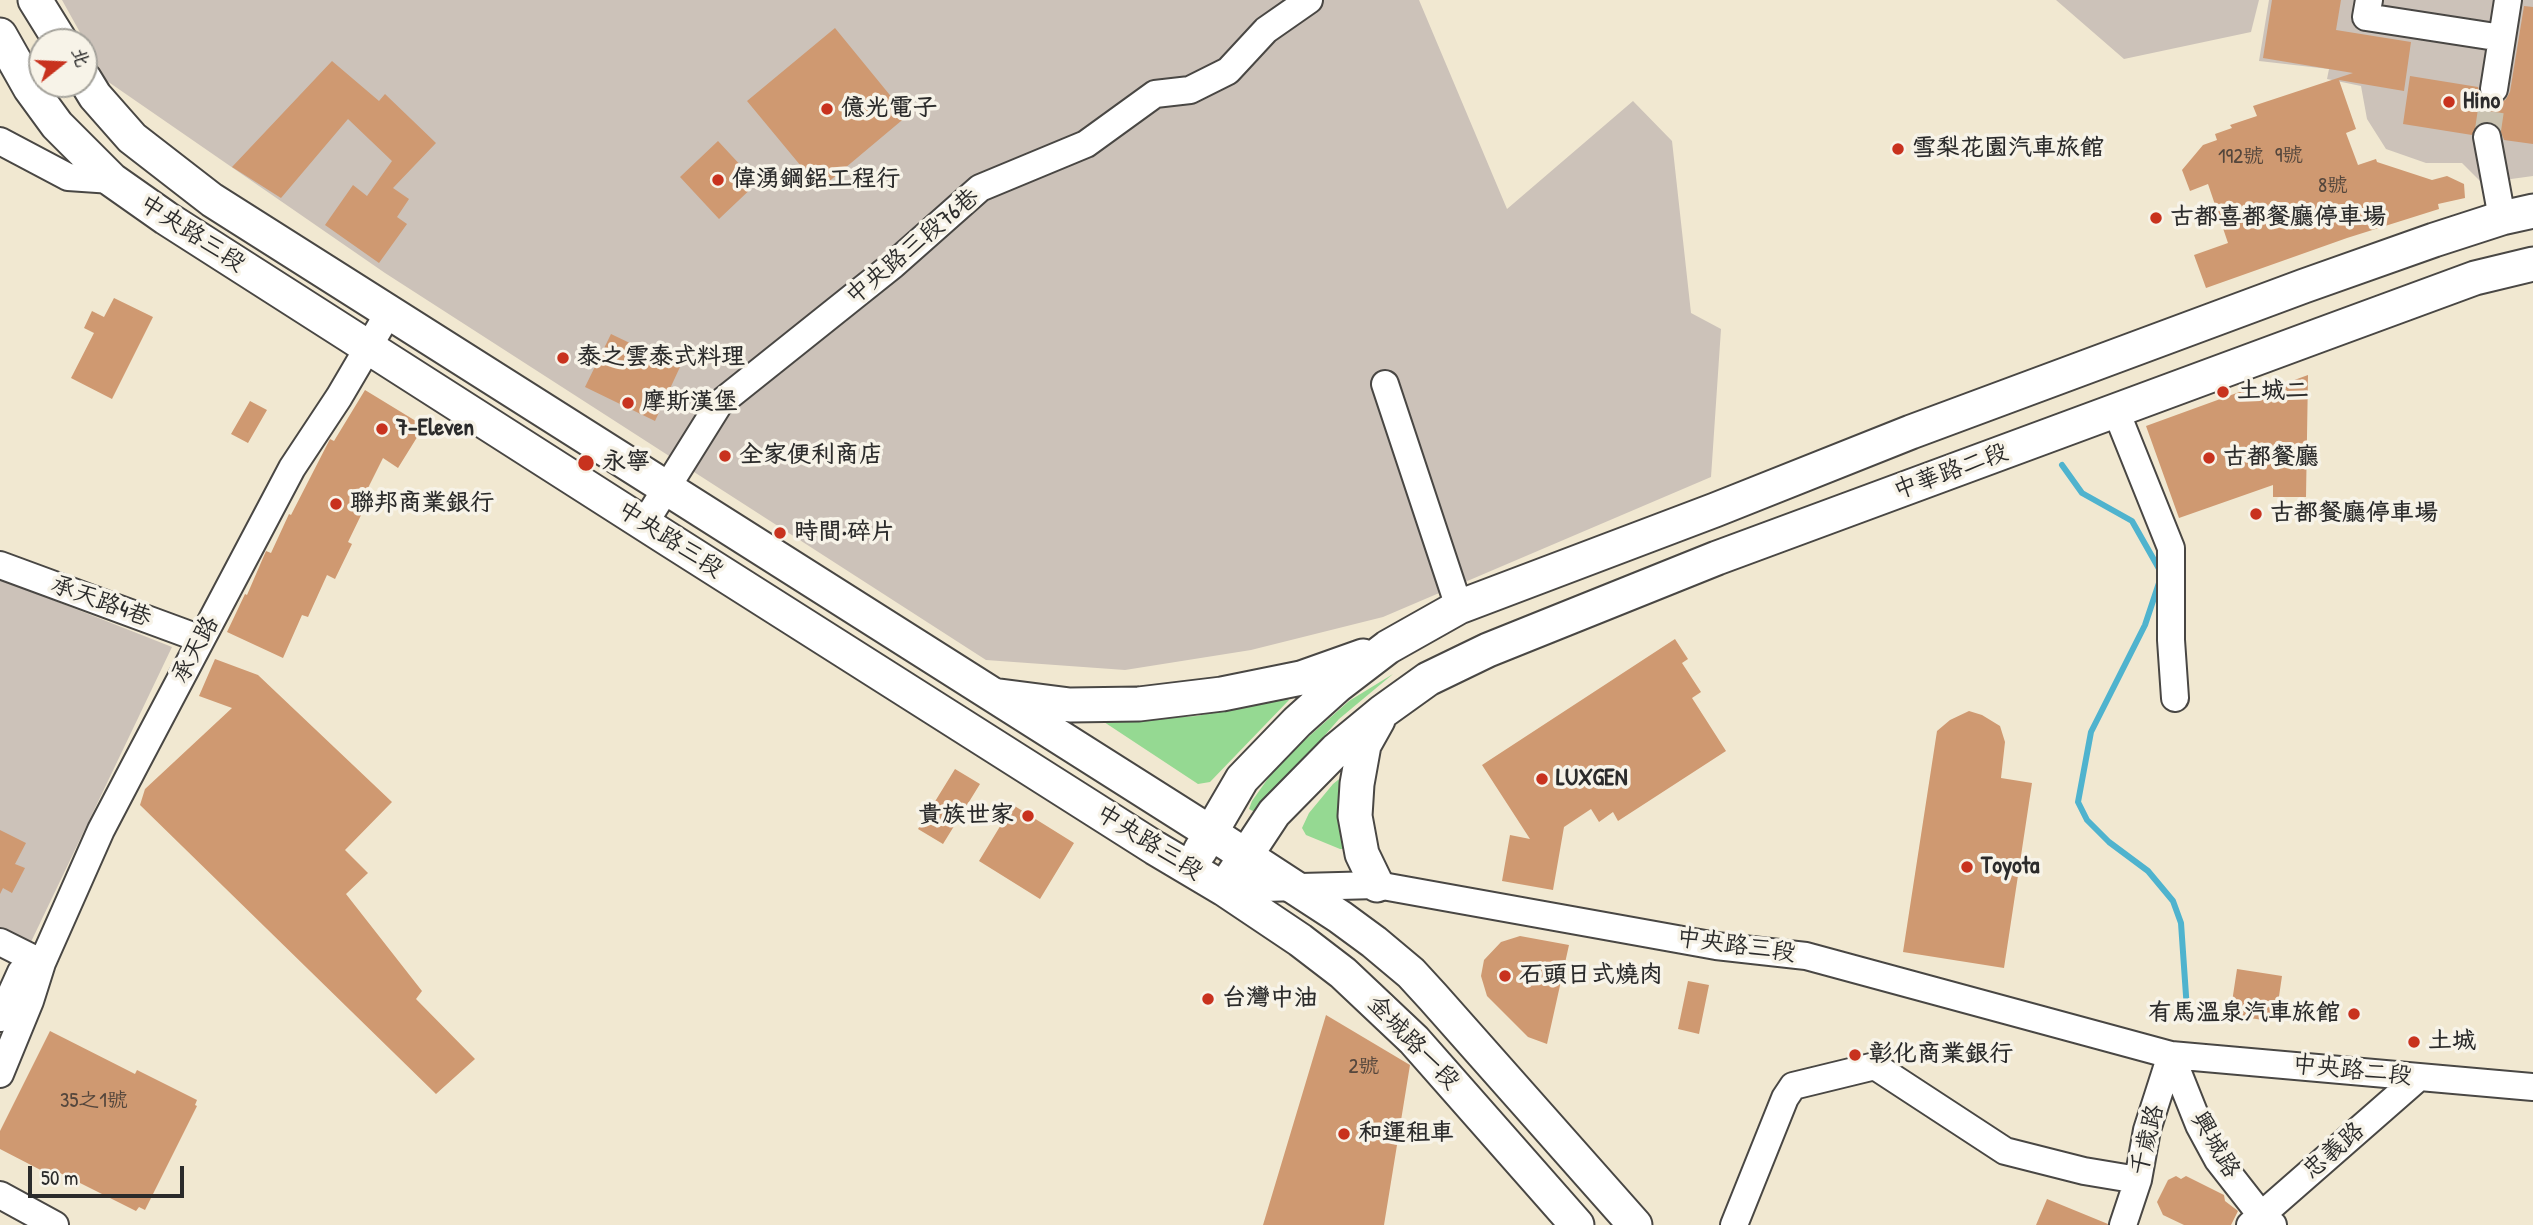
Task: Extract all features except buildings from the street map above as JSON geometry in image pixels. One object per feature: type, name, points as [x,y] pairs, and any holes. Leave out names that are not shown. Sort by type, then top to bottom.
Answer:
[{"type":"main road","points":[[35,0],[52,28]]},
{"type":"main road","name":"中央路三段","points":[[0,35],[34,95],[57,124],[112,180],[175,224],[644,524],[1224,889]]},
{"type":"main road","name":"中央路三段","points":[[97,98],[132,138],[198,190],[1291,885]]},
{"type":"main road","points":[[175,224],[198,190]]},
{"type":"main road","name":"中華路二段","points":[[1388,647],[1459,607],[1911,432],[2304,286],[2517,214]]},
{"type":"main road","name":"中華路二段","points":[[1224,889],[1274,813],[1336,750],[1428,679],[1488,650],[1717,558],[2475,278],[2533,264]]},
{"type":"main road","points":[[988,694],[1070,705],[1139,704],[1222,694],[1301,678],[1388,647]]},
{"type":"main road","points":[[1191,869],[1242,779],[1268,750],[1337,686],[1388,647]]},
{"type":"main road","points":[[1377,884],[1362,854],[1355,816],[1364,745],[1382,712]]},
{"type":"main road","name":"金城路一段","points":[[1291,885],[1387,951],[1411,973],[1634,1225]]},
{"type":"main road","name":"金城路一段","points":[[1224,889],[1300,940],[1376,1003],[1414,1040],[1577,1225]]},
{"type":"street","points":[[2369,0],[2366,17],[2502,38]]},
{"type":"street","points":[[2494,89],[2508,0]]},
{"type":"street","name":"中央路三段76巷","points":[[644,524],[719,404],[893,265],[981,188],[1086,144],[1155,94],[1190,90],[1228,71],[1266,30],[1306,1]]},
{"type":"street","points":[[2487,137],[2517,214]]},
{"type":"street","points":[[0,141],[68,177],[112,180]]},
{"type":"street","name":"承天路","points":[[0,1074],[30,1001],[42,963],[102,830],[292,468],[339,397],[389,312]]},
{"type":"street","points":[[1385,384],[1459,607]]},
{"type":"street","points":[[2116,411],[2171,548],[2171,640],[2175,698]]},
{"type":"street","name":"承天路4巷","points":[[0,565],[201,639]]},
{"type":"street","name":"中央路三段","points":[[1224,889],[1377,884],[1716,946],[1807,956],[2171,1055]]},
{"type":"street","points":[[0,942],[42,963]]},
{"type":"street","name":"承天路","points":[[0,1018],[21,972],[42,963]]},
{"type":"street","name":"中央路二段","points":[[2171,1055],[2533,1087]]},
{"type":"street","name":"千歲路","points":[[2123,1225],[2138,1180],[2147,1130],[2171,1055]]},
{"type":"street","name":"興城路","points":[[2171,1055],[2199,1125],[2218,1160],[2261,1222]]},
{"type":"street","points":[[1734,1225],[1785,1098],[1793,1086],[1875,1066],[2005,1152],[2084,1171],[2138,1180]]},
{"type":"street","name":"忠義路","points":[[2261,1222],[2418,1078]]},
{"type":"street","points":[[0,1195],[55,1225]]},
{"type":"shaded area","points":[[62,0],[1419,0],[1507,209],[1633,101],[1672,141],[1691,313],[1721,329],[1711,477],[1383,617],[1251,650],[1125,670],[986,660],[385,273],[107,81],[98,65],[98,28],[78,28]]},
{"type":"shaded area","points":[[2056,0],[2259,0],[2251,32],[2124,59]]},
{"type":"shaded area","name":"Hino","points":[[2269,0],[2533,0],[2533,176],[2482,183],[2462,163],[2426,163],[2386,149],[2367,119],[2361,86],[2327,79],[2329,69],[2259,61]]},
{"type":"shaded area","points":[[0,579],[172,647],[30,944],[0,929]]},
{"type":"green space","points":[[1393,674],[1339,719],[1257,813],[1249,809],[1269,777],[1289,754],[1349,701]]},
{"type":"green space","points":[[1285,696],[1289,700],[1210,782],[1198,784],[1104,722],[1197,716]]},
{"type":"green space","points":[[1349,771],[1345,849],[1340,849],[1306,835],[1302,828],[1309,813],[1333,784]]},
{"type":"waterway","points":[[2062,465],[2082,493],[2132,521],[2162,574],[2145,625],[2091,732],[2078,802],[2087,820],[2109,842],[2148,871],[2173,901],[2181,923],[2187,1010]]},
{"type":"tunnel","points":[[2487,137],[2494,89]]},
{"type":"place","name":"Hino","points":[[2449,102]]},
{"type":"place","name":"億光電子","points":[[827,109]]},
{"type":"place","name":"雪梨花園汽車旅館","points":[[1898,149]]},
{"type":"place","name":"偉湧鋼鋁工程行","points":[[718,180]]},
{"type":"place","name":"古都喜都餐廳停車場","points":[[2156,218]]},
{"type":"place","name":"泰之雲泰式料理","points":[[563,358]]},
{"type":"place","name":"土城二","points":[[2223,392]]},
{"type":"place","name":"摩斯漢堡","points":[[628,403]]},
{"type":"place","name":"7-Eleven","points":[[382,429]]},
{"type":"place","name":"全家便利商店","points":[[725,456]]},
{"type":"place","name":"古都餐廳","points":[[2209,458]]},
{"type":"place","name":"永寧","points":[[586,463]]},
{"type":"place","name":"聯邦商業銀行","points":[[336,504]]},
{"type":"place","name":"古都餐廳停車場","points":[[2256,514]]},
{"type":"place","name":"時間·碎片","points":[[780,533]]},
{"type":"place","name":"LUXGEN","points":[[1542,779]]},
{"type":"place","name":"貴族世家","points":[[1028,816]]},
{"type":"place","name":"Toyota","points":[[1967,867]]},
{"type":"place","name":"石頭日式燒肉","points":[[1505,976]]},
{"type":"place","name":"台灣中油","points":[[1208,999]]},
{"type":"place","name":"有馬溫泉汽車旅館","points":[[2354,1014]]},
{"type":"place","name":"土城","points":[[2414,1042]]},
{"type":"place","name":"彰化商業銀行","points":[[1855,1055]]},
{"type":"place","name":"和運租車","points":[[1344,1134]]}]
